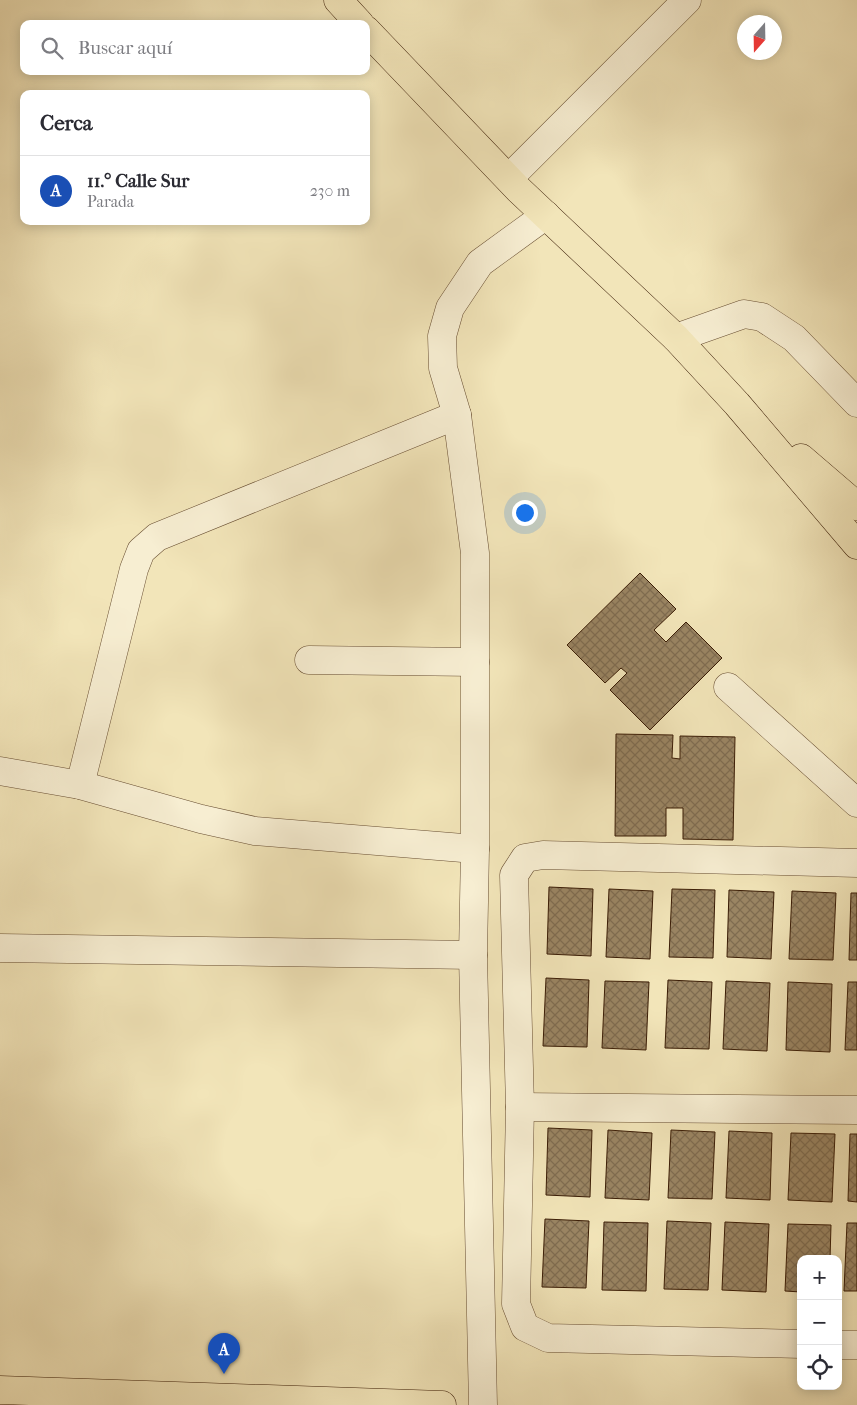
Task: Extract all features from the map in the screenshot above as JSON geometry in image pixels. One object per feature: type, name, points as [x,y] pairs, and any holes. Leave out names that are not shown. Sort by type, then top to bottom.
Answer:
[{"type":"main road","points":[[338,0],[356,20]]},
{"type":"main road","points":[[370,34],[546,215],[676,338],[736,404],[857,545]]},
{"type":"main road","points":[[736,404],[857,506]]},
{"type":"main road","points":[[0,1390],[259,1402],[442,1405]]},
{"type":"street","points":[[509,178],[687,0]]},
{"type":"street","points":[[482,1405],[473,955],[475,553],[457,415],[443,368],[442,336],[450,308],[480,262],[546,215]]},
{"type":"street","points":[[676,338],[744,314],[762,317],[794,338],[857,403]]},
{"type":"street","points":[[80,785],[134,569],[142,551],[157,537],[457,415]]},
{"type":"street","points":[[309,660],[475,662]]},
{"type":"street","points":[[728,687],[857,803]]},
{"type":"street","points":[[0,771],[80,785],[201,819],[255,831],[475,849]]},
{"type":"street","points":[[797,1344],[548,1338],[525,1327],[516,1304],[520,1107],[514,875],[525,858],[543,855],[857,863]]},
{"type":"street","points":[[0,948],[473,955]]},
{"type":"street","points":[[520,1107],[857,1110]]},
{"type":"street","points":[[842,1345],[857,1345]]},
{"type":"building","points":[[640,573],[676,609],[654,630],[666,642],[686,622],[722,658],[650,730],[610,690],[627,673],[621,668],[605,683],[567,645]]},
{"type":"building","points":[[616,734],[673,735],[672,758],[680,759],[680,736],[735,737],[733,840],[683,839],[683,808],[666,808],[666,836],[615,836]]},
{"type":"building","points":[[549,887],[593,889],[591,956],[547,954]]},
{"type":"building","points":[[609,889],[653,891],[650,959],[606,957]]},
{"type":"building","points":[[672,889],[715,890],[713,958],[669,957]]},
{"type":"building","points":[[729,890],[774,892],[771,959],[727,957]]},
{"type":"building","points":[[792,891],[836,893],[833,960],[789,959]]},
{"type":"building","points":[[851,893],[857,893],[857,960],[849,960]]},
{"type":"building","points":[[546,978],[589,980],[587,1047],[543,1046]]},
{"type":"building","points":[[668,980],[712,982],[709,1049],[665,1048]]},
{"type":"building","points":[[605,981],[649,982],[646,1050],[602,1048]]},
{"type":"building","points":[[726,981],[770,983],[767,1051],[723,1049]]},
{"type":"building","points":[[788,982],[832,984],[830,1052],[786,1050]]},
{"type":"building","points":[[848,982],[857,982],[857,1050],[845,1050]]},
{"type":"building","points":[[548,1128],[592,1130],[590,1197],[546,1195]]},
{"type":"building","points":[[608,1130],[652,1133],[649,1200],[605,1198]]},
{"type":"building","points":[[671,1130],[715,1132],[712,1199],[668,1198]]},
{"type":"building","points":[[729,1131],[772,1133],[770,1200],[726,1198]]},
{"type":"building","points":[[791,1133],[835,1134],[832,1202],[788,1200]]},
{"type":"building","points":[[850,1134],[857,1134],[857,1202],[848,1201]]},
{"type":"building","points":[[545,1219],[589,1221],[586,1288],[542,1287]]},
{"type":"building","points":[[667,1221],[711,1223],[708,1290],[664,1289]]},
{"type":"building","points":[[604,1222],[648,1223],[646,1291],[602,1290]]},
{"type":"building","points":[[725,1222],[769,1224],[766,1292],[722,1290]]},
{"type":"building","points":[[847,1223],[857,1223],[857,1291],[844,1291]]},
{"type":"building","points":[[788,1224],[831,1225],[830,1255],[797,1255],[797,1292],[785,1291]]},
{"type":"place","name":"11.° Calle Sur","points":[[224,1374]]}]
